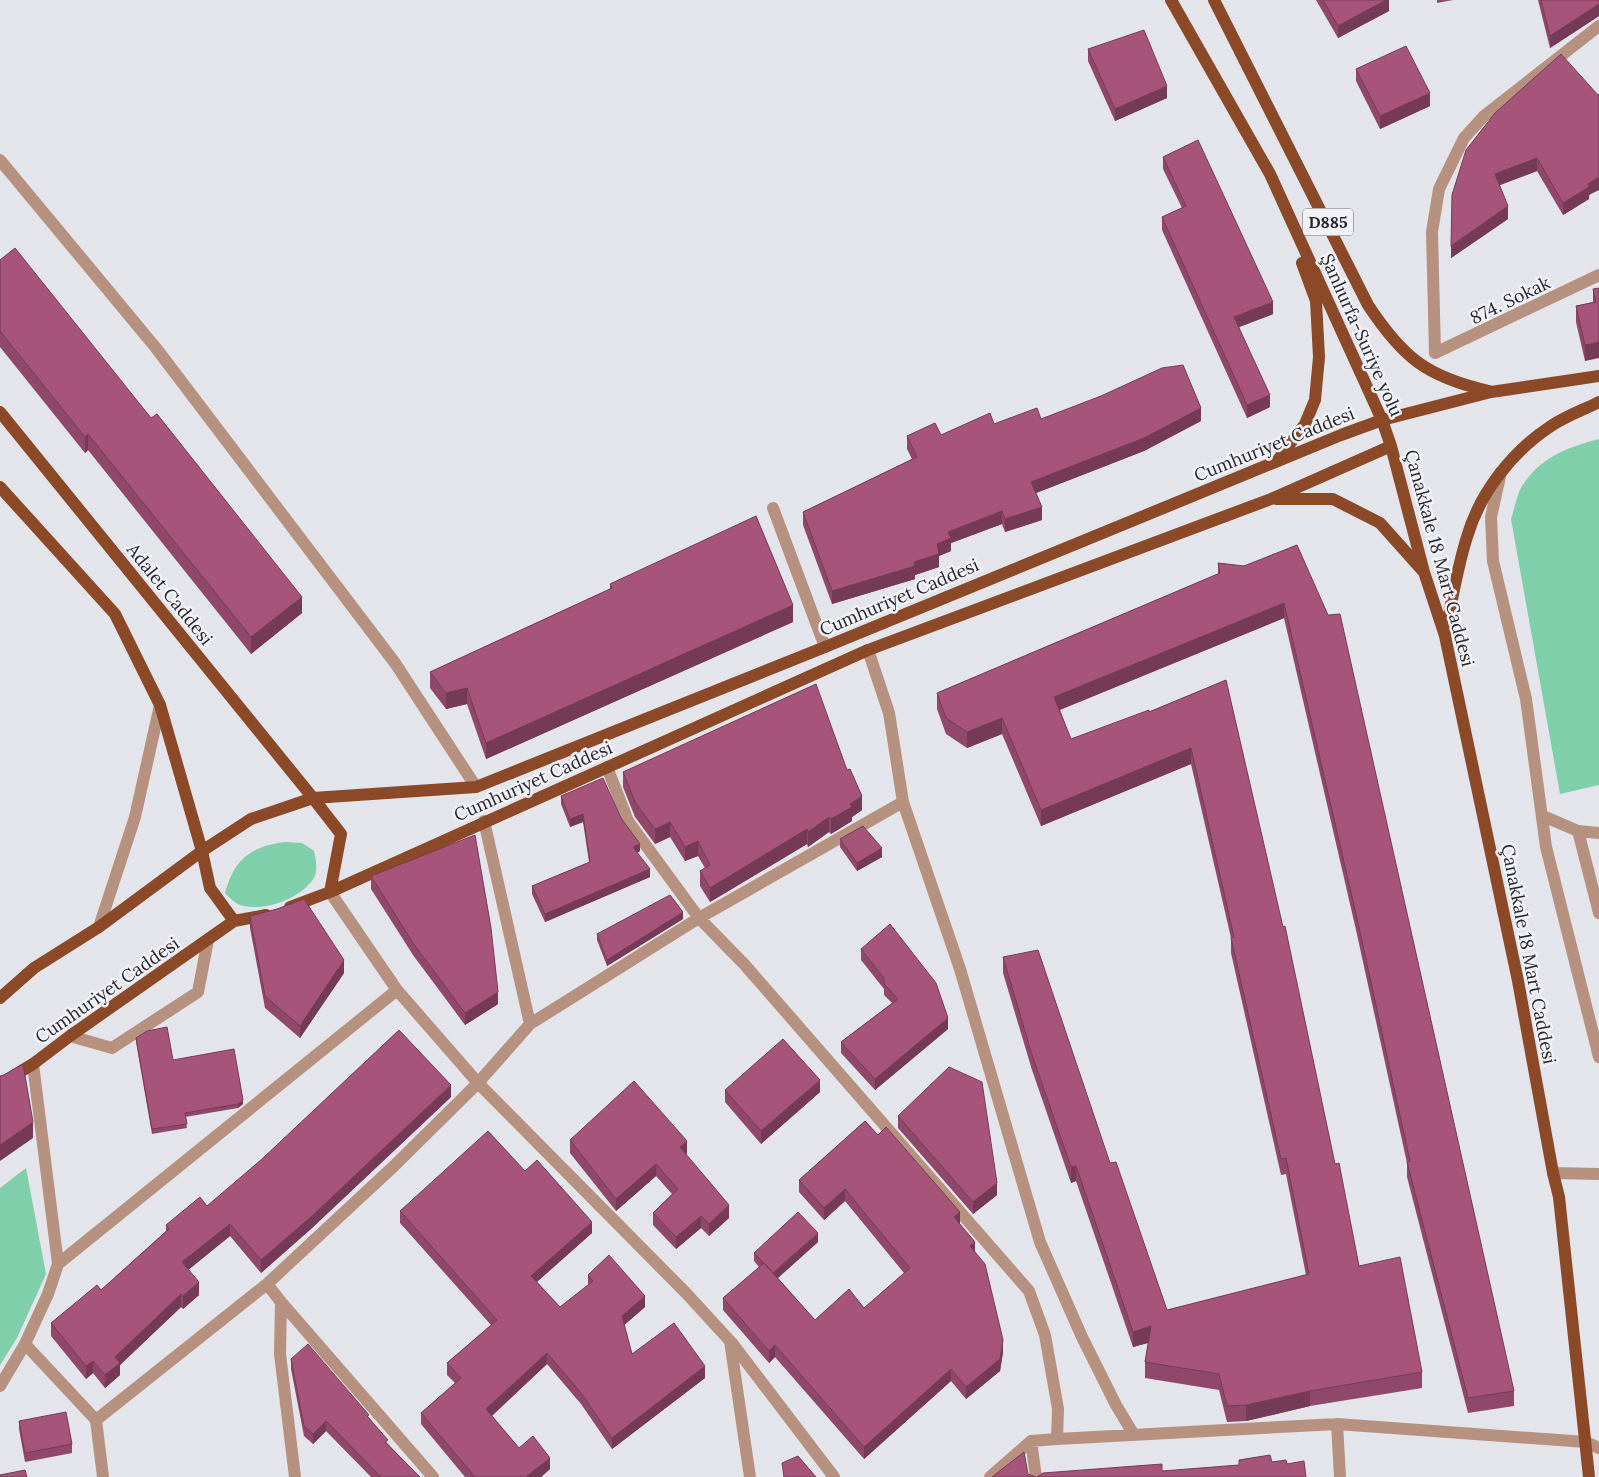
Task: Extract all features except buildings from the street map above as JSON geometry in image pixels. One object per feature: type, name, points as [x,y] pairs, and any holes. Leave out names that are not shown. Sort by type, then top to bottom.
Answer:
[{"type":"main road","name":"D885","points":[[1172,0],[1275,185]]},
{"type":"main road","name":"D885","points":[[1214,0],[1368,305],[1388,336],[1406,353],[1438,376],[1456,384],[1491,392],[1599,376]]},
{"type":"main road","name":"Şanlıurfa-Suriye yolu","points":[[1275,185],[1382,420],[1391,446]]},
{"type":"main road","points":[[1275,185],[1316,301],[1319,357],[1315,400],[1306,424],[1276,462]]},
{"type":"main road","name":"Cumhuriyet Caddesi","points":[[314,798],[476,787],[826,647],[1382,420],[1491,392]]},
{"type":"main road","points":[[1445,636],[1467,536],[1481,503],[1501,472],[1528,443],[1552,425],[1599,402]]},
{"type":"main road","name":"Adalet Caddesi","points":[[0,412],[314,798]]},
{"type":"main road","name":"Cumhuriyet Caddesi","points":[[330,892],[484,821],[868,650],[1272,499],[1391,446]]},
{"type":"main road","name":"Çanakkale 18 Mart Caddesi","points":[[1391,446],[1424,572],[1445,636],[1518,981],[1559,1197],[1586,1442],[1588,1477]]},
{"type":"main road","points":[[0,487],[115,614],[160,705],[202,851],[210,888],[234,921],[274,914],[330,892],[341,834],[314,798],[251,819],[202,851],[99,927],[34,968],[0,998]]},
{"type":"main road","points":[[1272,499],[1333,499],[1380,523],[1424,572]]},
{"type":"main road","name":"Cumhuriyet Caddesi","points":[[0,1084],[33,1064],[234,921]]},
{"type":"street","name":"874. Sokak","points":[[1599,26],[1484,116],[1464,138],[1439,189],[1432,232],[1435,353],[1599,275]]},
{"type":"street","points":[[0,160],[156,348],[395,664],[476,787]]},
{"type":"street","points":[[1501,472],[1491,517],[1492,561],[1526,699],[1546,847],[1599,1057]]},
{"type":"street","points":[[773,508],[826,647]]},
{"type":"street","points":[[868,650],[889,713],[903,802],[960,969],[1040,1242],[1082,1337],[1134,1436]]},
{"type":"street","points":[[99,927],[135,817],[160,705]]},
{"type":"street","points":[[608,767],[628,821],[699,918],[744,964],[1029,1291],[1045,1335],[1058,1409],[1057,1439]]},
{"type":"street","points":[[96,1420],[267,1284],[394,1166],[478,1083],[530,1024],[699,918],[903,802]]},
{"type":"street","points":[[1543,816],[1578,831],[1599,834]]},
{"type":"street","points":[[484,821],[530,1024]]},
{"type":"street","points":[[1578,831],[1599,913]]},
{"type":"street","points":[[330,892],[397,990],[478,1083],[686,1293],[730,1341],[834,1477]]},
{"type":"street","points":[[70,1036],[112,1048],[198,992],[208,940]]},
{"type":"street","points":[[58,1264],[397,990]]},
{"type":"street","points":[[0,1386],[25,1344],[48,1294],[58,1264],[33,1064]]},
{"type":"street","points":[[1553,1173],[1599,1174]]},
{"type":"street","points":[[267,1284],[433,1477]]},
{"type":"street","points":[[281,1302],[280,1354],[295,1477]]},
{"type":"street","points":[[730,1341],[750,1477]]},
{"type":"street","points":[[25,1344],[96,1420],[103,1477]]},
{"type":"street","points":[[1337,1424],[1340,1477]]},
{"type":"street","points":[[990,1477],[1031,1441],[1337,1424],[1586,1442],[1599,1448]]},
{"type":"street","points":[[1031,1441],[1036,1477]]},
{"type":"green space","points":[[1599,439],[1599,785],[1560,794],[1511,519],[1518,495],[1531,474],[1548,459],[1557,454],[1577,445]]},
{"type":"green space","points":[[286,842],[302,843],[314,851],[316,872],[314,878],[301,892],[273,905],[263,907],[238,904],[225,893],[233,871],[246,856],[263,847]]},
{"type":"green space","points":[[26,1168],[46,1274],[17,1338],[0,1365],[0,1188]]}]
